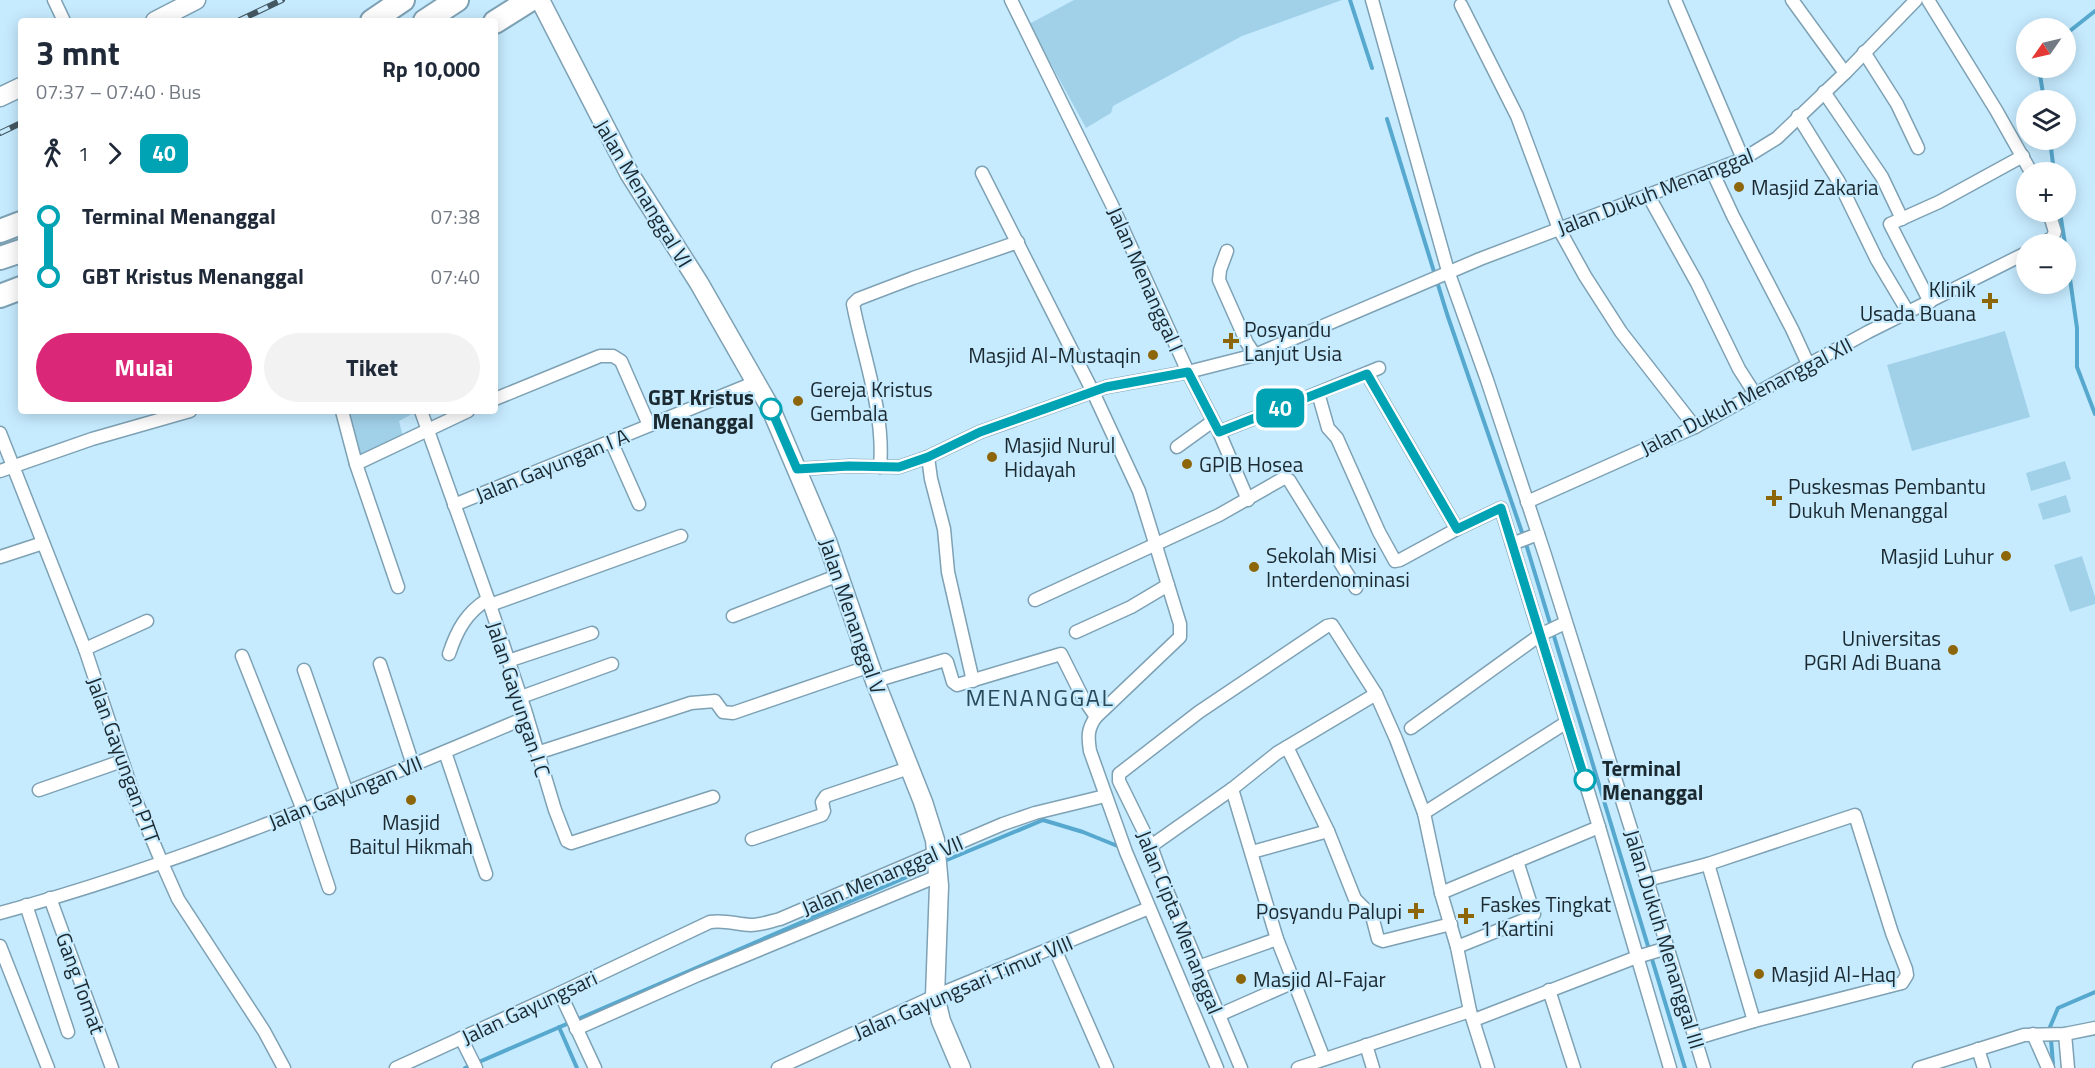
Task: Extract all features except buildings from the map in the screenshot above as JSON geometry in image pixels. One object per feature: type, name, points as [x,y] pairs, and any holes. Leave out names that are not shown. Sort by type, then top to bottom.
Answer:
[{"type":"highway","points":[[376,18],[403,0]]},
{"type":"highway","points":[[430,18],[457,0]]},
{"type":"highway","points":[[498,20],[530,0]]},
{"type":"highway","points":[[0,231],[18,224]]},
{"type":"highway","points":[[0,258],[18,252]]},
{"type":"highway","points":[[0,296],[18,289]]},
{"type":"street","points":[[54,0],[63,18]]},
{"type":"street","points":[[161,18],[196,0]]},
{"type":"street","name":"Jalan Menanggal VI","points":[[540,0],[629,173],[699,283],[756,382]]},
{"type":"street","name":"Jalan Menanggal I","points":[[1011,0],[1112,205],[1248,500]]},
{"type":"street","points":[[1372,0],[1443,273],[1527,502]]},
{"type":"street","points":[[1675,0],[1743,159]]},
{"type":"street","points":[[1792,0],[1845,72]]},
{"type":"street","points":[[1928,0],[2026,162]]},
{"type":"street","name":"Jalan Dukuh Menanggal","points":[[797,469],[899,467],[928,457],[980,432],[1106,387],[1188,372],[1256,355],[1443,273],[1648,195],[1714,174],[1777,138],[1913,1]]},
{"type":"street","points":[[1461,5],[1517,116],[1559,229],[1604,307],[1695,428]]},
{"type":"street","points":[[1864,52],[1891,94],[1918,148]]},
{"type":"street","points":[[0,97],[18,88]]},
{"type":"street","points":[[1824,92],[1882,177],[1902,219]]},
{"type":"street","points":[[1798,116],[1839,182],[1877,260],[1908,312]]},
{"type":"street","points":[[1930,302],[1890,224],[1939,202],[2023,156]]},
{"type":"street","points":[[982,173],[1093,392],[1139,491],[1180,624],[1180,637],[1096,717],[1090,724],[1088,735],[1090,752],[1105,796],[1149,908],[1217,1068]]},
{"type":"street","points":[[1714,174],[1809,366]]},
{"type":"street","points":[[1648,195],[1697,283],[1739,369],[1755,394]]},
{"type":"street","points":[[880,466],[881,455],[872,385],[853,304],[858,299],[913,278],[1018,242]]},
{"type":"street","points":[[1227,251],[1219,280],[1247,343],[1256,355]]},
{"type":"street","name":"Jalan Dukuh Menanggal XII","points":[[1527,502],[1695,428],[1908,312],[2016,258]]},
{"type":"street","points":[[498,398],[600,357],[613,356],[621,361],[649,425]]},
{"type":"street","points":[[1177,447],[1216,427],[1318,393],[1379,368]]},
{"type":"street","points":[[1367,374],[1457,529]]},
{"type":"street","name":"Jalan Gayungan I A","points":[[454,505],[756,382]]},
{"type":"street","name":"Jalan Menanggal V","points":[[756,382],[771,409],[827,541],[872,674],[930,822],[937,863],[935,996],[945,1031],[961,1068]]},
{"type":"street","points":[[1318,393],[1328,428],[1338,438],[1379,532],[1395,561],[1501,508],[1515,543],[1599,827],[1641,956],[1670,1068]]},
{"type":"street","points":[[0,471],[92,439],[180,414]]},
{"type":"street","points":[[343,414],[356,464],[398,587]]},
{"type":"street","name":"Jalan Gayungan I C","points":[[422,414],[489,602],[555,810],[568,843],[713,797]]},
{"type":"street","points":[[356,464],[462,414]]},
{"type":"street","name":"Jalan Gayungan PTT","points":[[0,433],[85,649],[122,761],[162,863],[178,898],[264,1031],[285,1068]]},
{"type":"street","points":[[611,441],[639,504]]},
{"type":"street","points":[[928,457],[931,479],[944,529],[948,572],[973,681]]},
{"type":"street","points":[[1035,600],[1156,546],[1248,500],[1282,478],[1289,480],[1356,588]]},
{"type":"street","name":"Jalan Dukuh Menanggal III","points":[[1527,502],[1647,880],[1663,950],[1704,1068]]},
{"type":"street","points":[[1515,543],[1537,535]]},
{"type":"street","points":[[449,654],[466,618],[475,607],[681,536]]},
{"type":"street","points":[[0,557],[43,543]]},
{"type":"street","points":[[733,616],[839,575]]},
{"type":"street","points":[[1076,632],[1131,607],[1168,585]]},
{"type":"street","points":[[85,649],[147,621]]},
{"type":"street","points":[[1411,728],[1541,635],[1564,624]]},
{"type":"street","name":"Jalan Cipta Menanggal","points":[[1241,1068],[1168,893],[1151,846],[1118,776],[1199,712],[1328,625],[1334,626],[1376,694]]},
{"type":"street","points":[[508,662],[592,633]]},
{"type":"street","points":[[537,753],[691,703],[715,701],[723,712],[733,713],[872,674],[945,660],[955,684],[973,681],[1061,654],[1082,696],[1096,717]]},
{"type":"street","points":[[242,656],[303,810],[329,888]]},
{"type":"street","points":[[380,664],[413,765]]},
{"type":"street","points":[[521,697],[612,664]]},
{"type":"street","points":[[304,670],[347,793]]},
{"type":"street","points":[[1151,846],[1287,747],[1376,694],[1424,813],[1441,893],[1457,947],[1472,1016],[1488,1068]]},
{"type":"street","name":"Jalan Gayungan VII","points":[[0,913],[162,863],[347,793],[527,717]]},
{"type":"street","points":[[1424,813],[1567,722]]},
{"type":"street","points":[[1287,747],[1328,831],[1353,894],[1358,903],[1372,916],[1380,941],[1451,924]]},
{"type":"street","points":[[445,752],[486,874]]},
{"type":"street","points":[[39,790],[122,761]]},
{"type":"street","points":[[752,839],[822,815],[824,811],[822,802],[826,796],[909,768]]},
{"type":"street","points":[[1232,789],[1277,939],[1324,1059]]},
{"type":"street","name":"Jalan Menanggal VII","points":[[661,945],[711,922],[730,921],[750,925],[780,918],[937,863],[1003,824],[1035,813],[1105,796]]},
{"type":"street","points":[[1647,880],[1708,864],[1855,815],[1892,933],[1906,969],[1907,975],[1902,983],[1694,1039]]},
{"type":"street","points":[[1441,893],[1599,827]]},
{"type":"street","points":[[1252,852],[1328,831]]},
{"type":"street","points":[[1457,947],[1534,914],[1517,861]]},
{"type":"street","points":[[575,1027],[698,975],[937,863]]},
{"type":"street","points":[[1708,864],[1754,1021]]},
{"type":"street","name":"Gang Tomat","points":[[50,898],[112,1068]]},
{"type":"street","points":[[26,905],[68,1032]]},
{"type":"street","name":"Jalan Gayungsari Timur VIII","points":[[786,1066],[935,996],[1149,908]]},
{"type":"street","points":[[1198,967],[1277,939]]},
{"type":"street","name":"Jalan Gayungsari","points":[[396,1068],[661,945]]},
{"type":"street","points":[[0,946],[48,1068]]},
{"type":"street","points":[[1054,947],[1107,1068]]},
{"type":"street","points":[[1298,1068],[1366,1045],[1472,1016],[1663,950]]},
{"type":"street","points":[[1218,1015],[1294,982]]},
{"type":"street","points":[[1549,990],[1574,1068]]},
{"type":"street","points":[[560,993],[595,1068]]},
{"type":"street","points":[[1919,1068],[2012,1038],[2034,1034],[2061,1034],[2095,1028]]},
{"type":"street","points":[[2034,1034],[2048,1068]]},
{"type":"street","points":[[2061,1034],[2068,1068]]},
{"type":"street","points":[[461,1038],[476,1068]]},
{"type":"street","points":[[1366,1045],[1373,1068]]},
{"type":"street","points":[[1978,1049],[1984,1068]]},
{"type":"shaded area","points":[[1074,0],[1342,0],[1242,36],[1113,106],[1111,113],[1086,128],[1029,24]]},
{"type":"shaded area","points":[[2005,331],[2030,417],[1912,451],[1887,365]]},
{"type":"shaded area","points":[[345,414],[412,414],[399,421],[403,437],[358,459]]},
{"type":"shaded area","points":[[2065,461],[2071,479],[2031,491],[2026,473]]},
{"type":"shaded area","points":[[2066,495],[2071,512],[2043,520],[2038,504]]},
{"type":"shaded area","points":[[2082,556],[2095,597],[2095,604],[2070,612],[2054,565]]},
{"type":"waterway","points":[[1350,0],[1372,68]]},
{"type":"waterway","points":[[2076,26],[2095,11]]},
{"type":"waterway","points":[[2041,78],[2042,90]]},
{"type":"waterway","points":[[1387,119],[1447,314],[1526,544],[1685,1068]]},
{"type":"waterway","points":[[2051,150],[2053,162]]},
{"type":"waterway","points":[[2062,222],[2063,234]]},
{"type":"waterway","points":[[2072,294],[2077,328],[2077,367],[2095,414]]},
{"type":"waterway","points":[[942,862],[1043,820],[1083,832],[1120,847]]},
{"type":"waterway","points":[[465,1068],[932,866]]},
{"type":"waterway","points":[[2053,1064],[2050,1027],[2058,1008],[2095,992]]},
{"type":"waterway","points":[[559,1027],[577,1068]]},
{"type":"railway","points":[[244,18],[282,0]]},
{"type":"railway","points":[[0,133],[18,124]]},
{"type":"bus line","name":"40","points":[[771,409],[797,469],[849,466],[899,467],[928,457],[980,432],[1106,387],[1188,372],[1219,432],[1367,374],[1457,529],[1501,508],[1585,780]]},
{"type":"place","name":"Masjid Zakaria","points":[[1739,187]]},
{"type":"place","name":"Klinik Usada Buana","points":[[1990,301]]},
{"type":"place","name":"Posyandu Lanjut Usia","points":[[1231,341]]},
{"type":"place","name":"Masjid Al-Mustaqin","points":[[1153,355]]},
{"type":"place","name":"Gereja Kristus Gembala","points":[[798,401]]},
{"type":"place","name":"GBT Kristus Menanggal","points":[[771,409]]},
{"type":"place","name":"Masjid Nurul Hidayah","points":[[992,457]]},
{"type":"place","name":"GPIB Hosea","points":[[1187,464]]},
{"type":"place","name":"Puskesmas Pembantu Dukuh Menanggal","points":[[1774,498]]},
{"type":"place","name":"Masjid Luhur","points":[[2006,556]]},
{"type":"place","name":"Sekolah Misi Interdenominasi","points":[[1254,567]]},
{"type":"place","name":"Universitas PGRI Adi Buana","points":[[1953,650]]},
{"type":"place","name":"Terminal Menanggal","points":[[1585,780]]},
{"type":"place","name":"Masjid Baitul Hikmah","points":[[411,800]]},
{"type":"place","name":"Posyandu Palupi","points":[[1416,911]]},
{"type":"place","name":"Faskes Tingkat 1 Kartini","points":[[1466,916]]},
{"type":"place","name":"Masjid Al-Haq","points":[[1759,974]]},
{"type":"place","name":"Masjid Al-Fajar","points":[[1241,979]]},
{"type":"district","name":"MENANGGAL","points":[[1040,697]]}]
